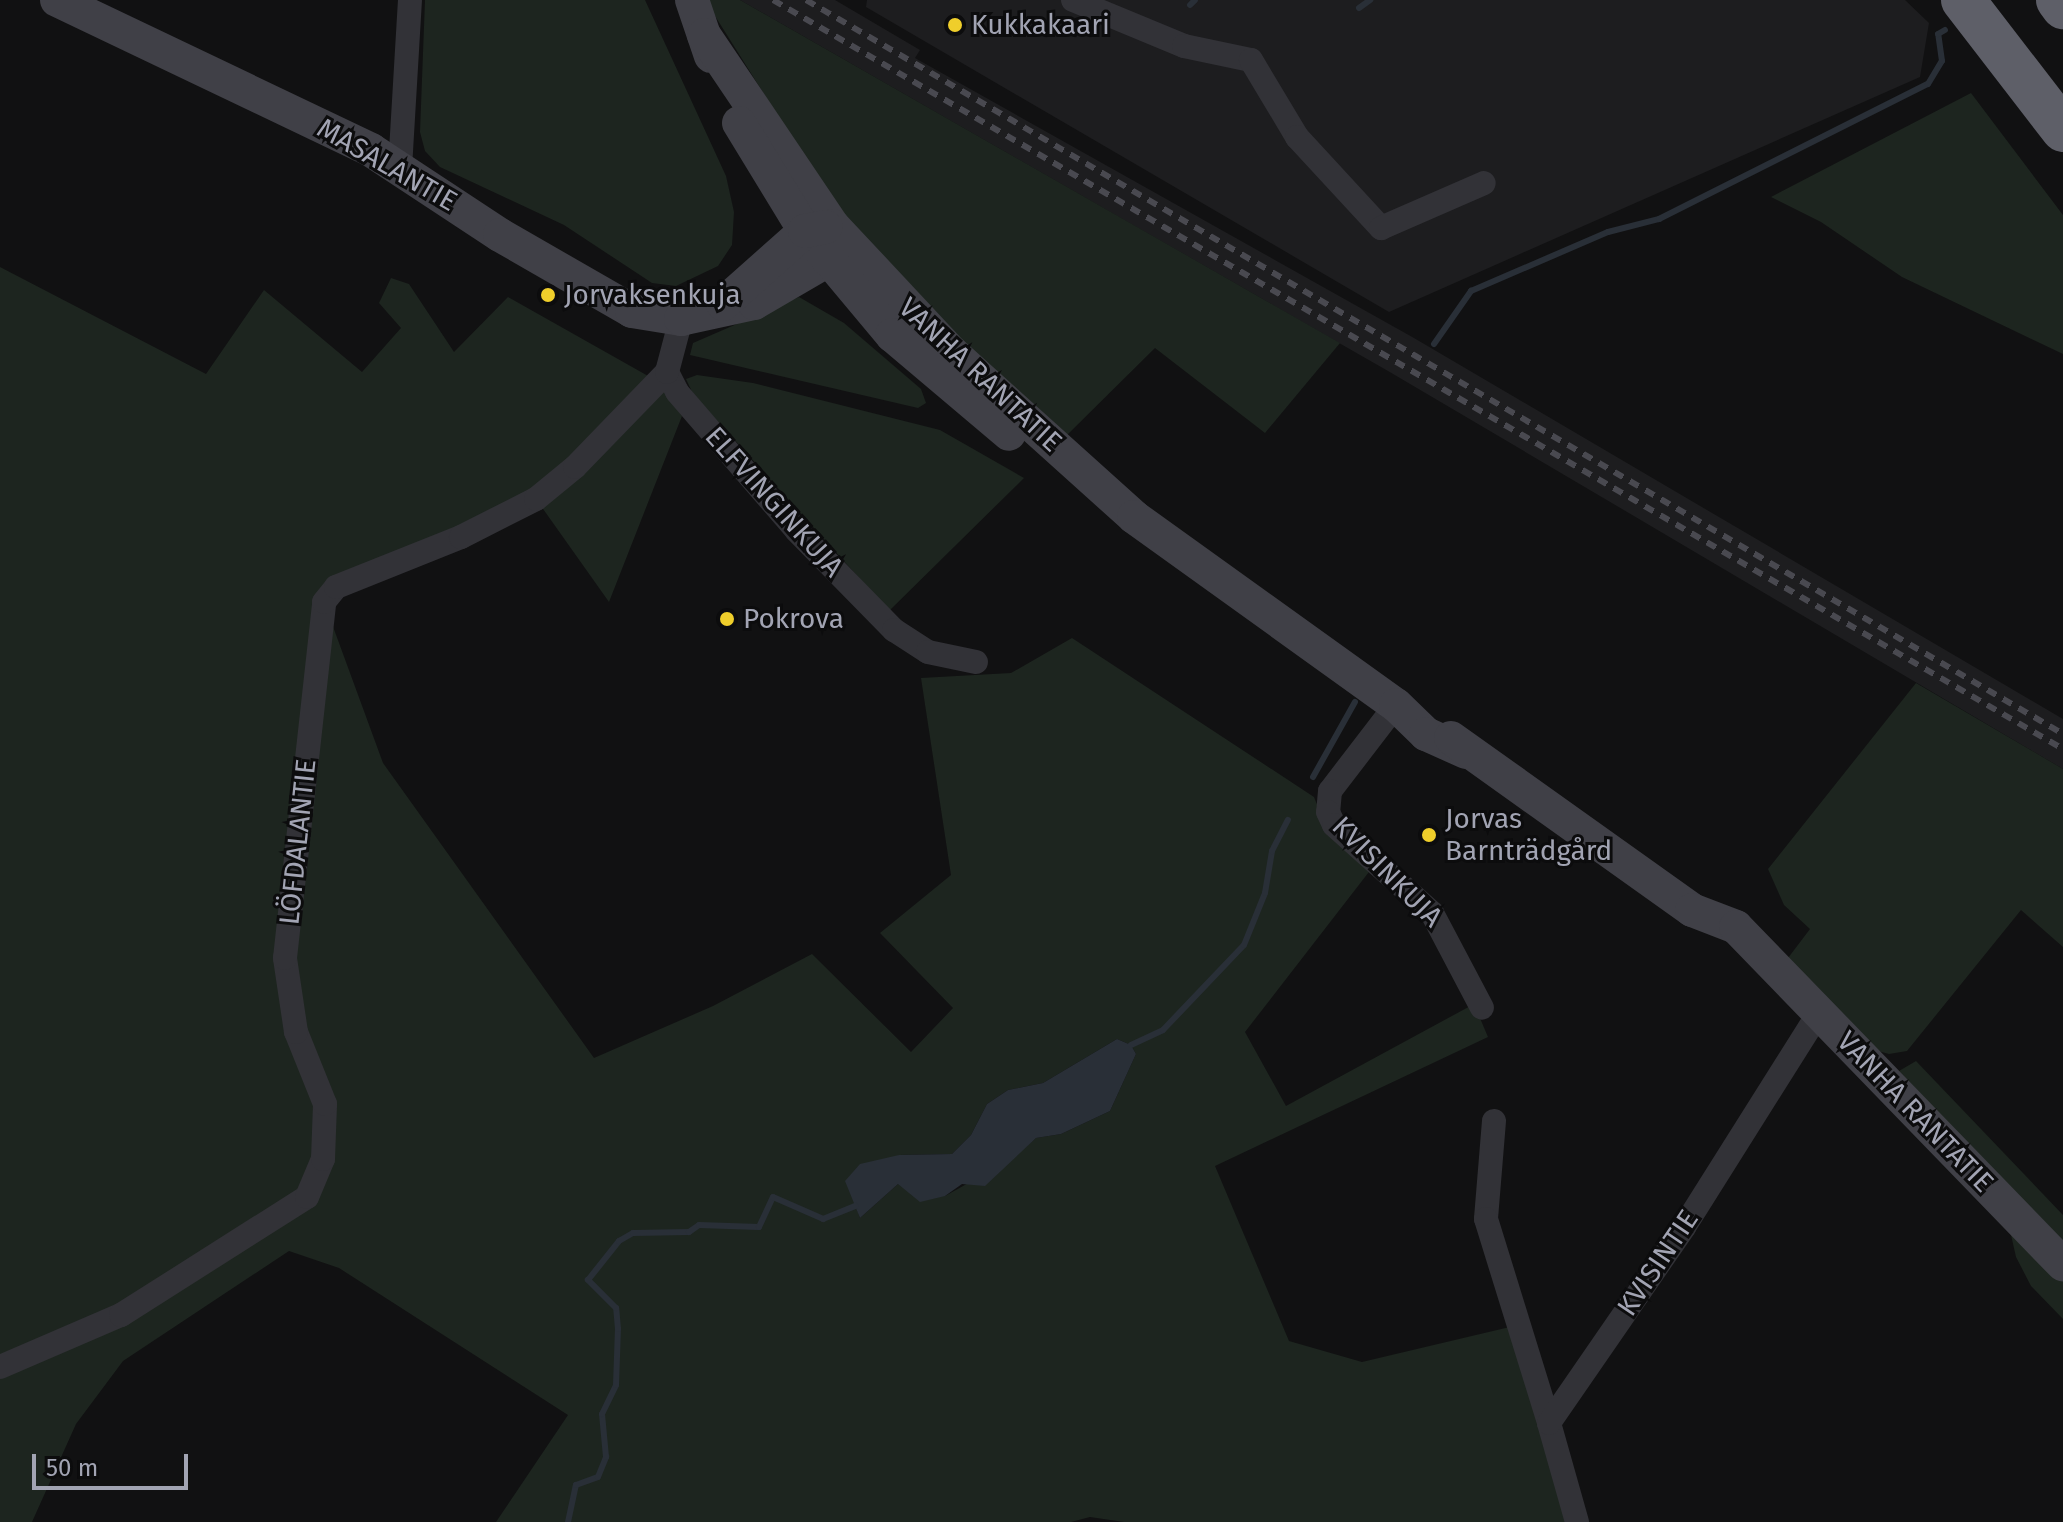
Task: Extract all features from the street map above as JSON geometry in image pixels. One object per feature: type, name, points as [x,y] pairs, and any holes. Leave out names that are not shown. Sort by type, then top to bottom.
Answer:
[{"type":"highway","points":[[1963,0],[2063,130]]},
{"type":"highway","points":[[1999,0],[2063,97]]},
{"type":"highway","points":[[2058,0],[2063,7]]},
{"type":"main road","name":"MASALANTIE","points":[[57,0],[400,168],[603,297],[632,311],[698,316],[754,303],[828,260]]},
{"type":"main road","points":[[692,0],[737,119],[819,228],[698,316]]},
{"type":"main road","name":"VANHA RANTATIE","points":[[819,228],[828,260],[892,335],[1069,484],[1134,517]]},
{"type":"main road","name":"VANHA RANTATIE","points":[[819,228],[1134,517],[1396,705],[1426,734],[1466,752],[1692,910],[1736,927],[1765,963],[2063,1264]]},
{"type":"street","points":[[400,168],[410,0]]},
{"type":"street","points":[[1073,0],[1184,46],[1251,60],[1297,137],[1381,228],[1484,183]]},
{"type":"street","name":"LÖFDALANTIE","points":[[0,1367],[121,1315],[307,1197],[323,1159],[325,1104],[296,1032],[285,958],[324,602],[336,587],[461,537],[536,499],[575,467],[667,372],[698,316]]},
{"type":"street","name":"ELFVINGINKUJA","points":[[667,372],[677,392],[870,607],[928,652],[976,662]]},
{"type":"street","name":"KVISINKUJA","points":[[1396,705],[1330,791],[1328,812],[1334,825],[1432,913],[1482,1008]]},
{"type":"street","name":"KVISINTIE","points":[[1549,1423],[1684,1227],[1818,1014]]},
{"type":"street","points":[[1494,1121],[1486,1219],[1577,1522]]},
{"type":"shaded area","points":[[425,0],[645,0],[726,176],[734,212],[732,245],[718,266],[676,286],[652,283],[564,225],[440,167],[425,151],[420,132]]},
{"type":"shaded area","points":[[705,0],[740,0],[1340,343],[1265,433],[1155,348],[1061,441],[865,255]]},
{"type":"shaded area","points":[[740,0],[835,0],[920,50],[915,58],[1414,338],[2063,719],[2063,769],[1388,371]]},
{"type":"shaded area","points":[[867,0],[1905,0],[1929,23],[1920,77],[1389,312],[866,7]]},
{"type":"shaded area","points":[[1971,93],[2063,215],[2063,354],[1902,277],[1821,222],[1771,197]]},
{"type":"shaded area","points":[[0,267],[206,374],[264,290],[362,372],[401,328],[379,303],[391,278],[409,284],[454,352],[508,297],[657,381],[682,416],[609,602],[536,499],[324,602],[383,763],[594,1058],[713,1006],[812,954],[911,1052],[953,1008],[880,933],[951,875],[921,678],[1011,673],[1072,638],[1314,797],[1327,829],[1372,868],[1245,1032],[1286,1106],[1474,1004],[1488,1037],[1215,1166],[1289,1341],[1362,1362],[1514,1326],[1572,1522],[1124,1522],[1090,1517],[1071,1522],[496,1522],[568,1415],[339,1268],[289,1251],[123,1361],[76,1424],[32,1522],[0,1522]],"holes":[[[1117,1039],[1131,1045],[1136,1054],[1110,1111],[1061,1134],[1036,1138],[1010,1160],[945,1196],[898,1184],[860,1218],[856,1206],[899,1155],[952,1154],[971,1135],[987,1104],[1008,1090],[1043,1083]]]},
{"type":"shaded area","points":[[799,297],[844,323],[921,389],[926,403],[918,408],[690,355],[693,343]]},
{"type":"shaded area","points":[[697,375],[753,383],[940,430],[1024,478],[889,611],[693,394],[686,379]]},
{"type":"shaded area","points":[[1916,683],[2063,769],[2063,947],[2021,910],[1907,1051],[1889,1054],[1878,1051],[1788,958],[1810,929],[1784,905],[1768,869]]},
{"type":"shaded area","points":[[1117,1039],[1131,1045],[1136,1054],[1110,1111],[1061,1134],[1036,1138],[985,1186],[962,1184],[945,1196],[920,1202],[898,1184],[860,1218],[845,1181],[860,1164],[899,1155],[952,1154],[971,1135],[987,1104],[1008,1090],[1043,1083]]},
{"type":"shaded area","points":[[1916,1061],[2063,1215],[2063,1247],[1899,1071]]},
{"type":"shaded area","points":[[2009,1226],[2063,1281],[2063,1319],[2031,1286],[2016,1257]]},
{"type":"waterway","points":[[1190,5],[1195,0]]},
{"type":"waterway","points":[[1359,8],[1370,0]]},
{"type":"waterway","points":[[1434,344],[1471,291],[1608,232],[1659,219],[1928,84],[1942,61],[1938,34],[1945,30]]},
{"type":"waterway","points":[[1313,777],[1355,702]]},
{"type":"waterway","points":[[1131,1045],[1163,1030],[1244,945],[1265,893],[1272,851],[1288,820]]},
{"type":"waterway","points":[[568,1522],[576,1485],[598,1477],[606,1457],[602,1414],[616,1385],[616,1308],[588,1280],[619,1241],[633,1233],[689,1232],[699,1225],[759,1227],[773,1197],[823,1219],[856,1206]]},
{"type":"railway","points":[[773,0],[2063,749]]},
{"type":"railway","points":[[806,0],[2063,734]]},
{"type":"place","name":"Kukkakaari","points":[[955,25]]},
{"type":"place","name":"Jorvaksenkuja","points":[[548,295]]},
{"type":"place","name":"Pokrova","points":[[727,619]]},
{"type":"place","name":"Jorvas Barnträdgård","points":[[1429,835]]}]
